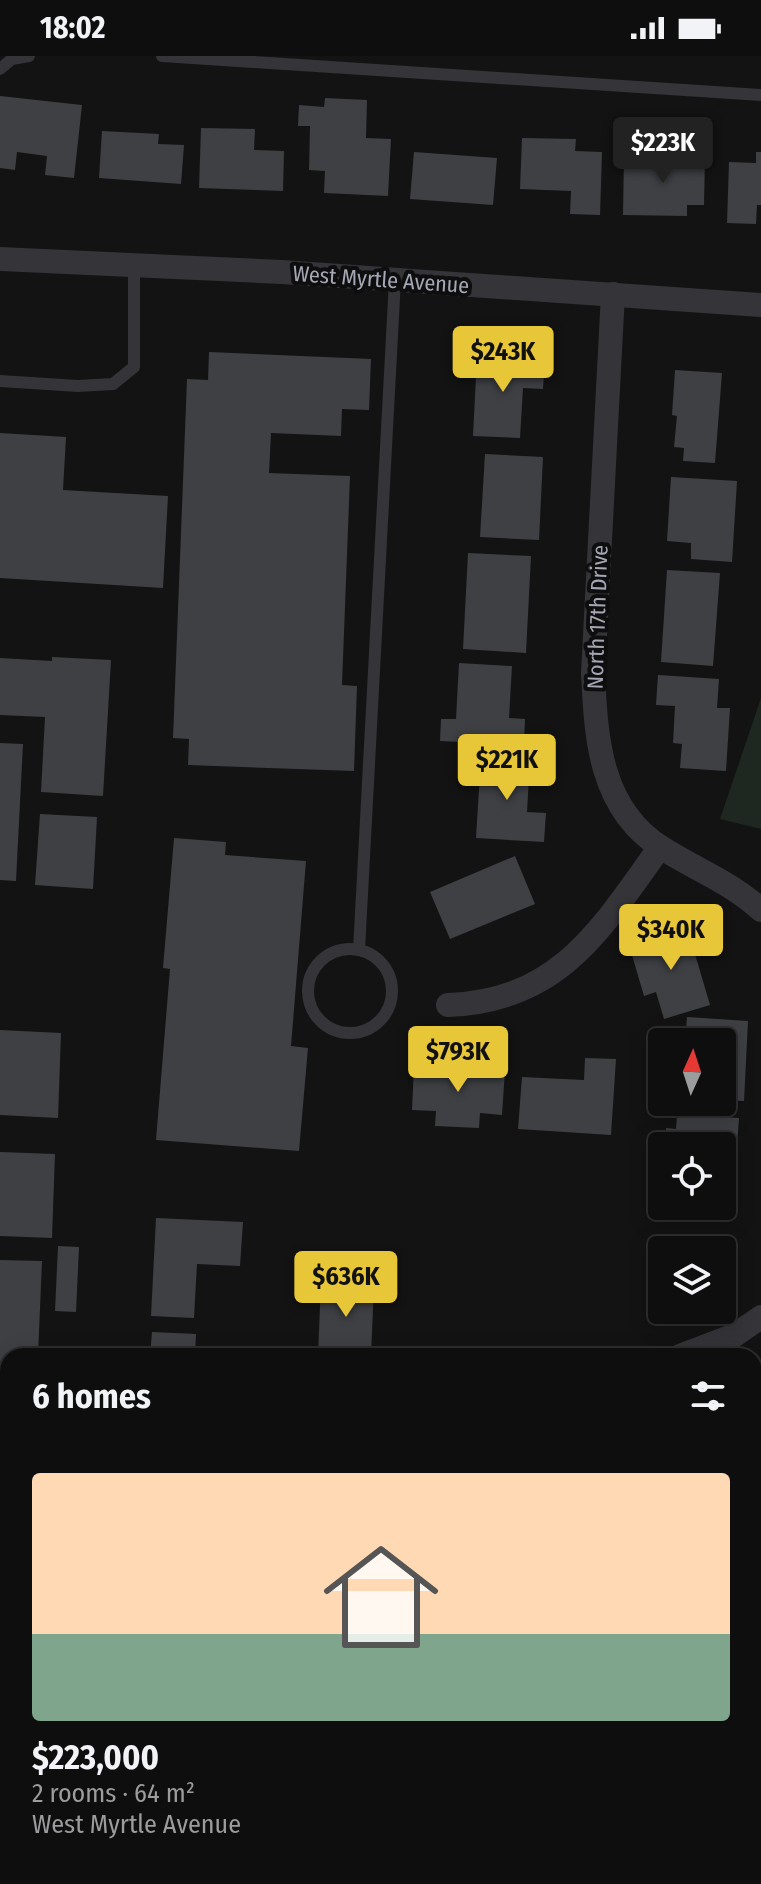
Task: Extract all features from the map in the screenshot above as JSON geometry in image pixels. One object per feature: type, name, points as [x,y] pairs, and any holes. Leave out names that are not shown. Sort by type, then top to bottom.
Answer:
[{"type":"street","name":"West Myrtle Avenue","points":[[0,259],[395,280],[761,305]]},
{"type":"street","name":"North 17th Drive","points":[[613,294],[593,673],[601,761],[614,797],[636,827],[660,847],[747,897],[761,910]]},
{"type":"street","points":[[448,1005],[495,1000],[547,978],[578,953],[603,926],[660,847]]},
{"type":"street","points":[[701,1348],[735,1335],[760,1320]]},
{"type":"lane","points":[[0,69],[12,59],[29,56]]},
{"type":"lane","points":[[162,56],[761,95]]},
{"type":"lane","points":[[0,381],[78,386],[113,384],[134,367],[134,265]]},
{"type":"lane","points":[[359,950],[395,280]]},
{"type":"lane","points":[[342,949],[359,950],[374,956],[386,968],[391,984],[391,1000],[384,1015],[372,1027],[357,1033],[340,1032],[325,1025],[314,1013],[308,998],[308,982],[315,967],[327,955],[342,949]]},
{"type":"shaded area","points":[[761,698],[761,829],[720,819]]},
{"type":"building","points":[[0,96],[82,105],[74,178],[45,175],[47,156],[17,152],[15,170],[0,168]]},
{"type":"building","points":[[325,98],[367,100],[366,138],[391,139],[388,196],[324,193],[325,171],[309,170],[310,126],[298,126],[299,105],[324,107]]},
{"type":"building","points":[[201,128],[255,129],[254,150],[284,151],[283,191],[199,188]]},
{"type":"building","points":[[102,131],[159,134],[158,144],[184,145],[181,184],[99,178]]},
{"type":"building","points":[[522,138],[576,139],[575,151],[602,152],[600,215],[570,214],[571,191],[520,189]]},
{"type":"building","points":[[414,152],[497,158],[493,205],[410,199]]},
{"type":"building","points":[[756,152],[761,152],[761,205],[757,205],[756,224],[727,223],[729,162],[756,163]]},
{"type":"building","points":[[624,155],[705,157],[704,205],[687,205],[687,216],[623,215]]},
{"type":"building","points":[[209,352],[371,359],[369,410],[342,409],[341,436],[271,433],[269,473],[350,476],[342,685],[357,686],[354,771],[188,765],[189,739],[173,738],[187,379],[208,380]]},
{"type":"building","points":[[477,357],[545,360],[543,389],[523,388],[520,438],[473,436]]},
{"type":"building","points":[[675,370],[722,373],[715,463],[683,461],[684,448],[674,447],[677,416],[672,415]]},
{"type":"building","points":[[0,433],[66,437],[63,490],[168,496],[163,588],[0,578]]},
{"type":"building","points":[[485,454],[543,457],[539,540],[480,537]]},
{"type":"building","points":[[671,477],[737,481],[732,562],[691,559],[691,543],[667,541]]},
{"type":"building","points":[[468,553],[531,556],[526,653],[463,649]]},
{"type":"building","points":[[667,570],[720,573],[713,666],[661,662]]},
{"type":"building","points":[[52,657],[111,660],[103,796],[41,792],[45,717],[0,715],[0,658],[52,661]]},
{"type":"building","points":[[459,663],[512,666],[509,718],[525,719],[524,745],[440,741],[441,719],[456,719]]},
{"type":"building","points":[[658,675],[719,679],[717,708],[730,708],[726,771],[680,768],[682,744],[673,743],[675,706],[656,705]]},
{"type":"building","points":[[0,743],[23,744],[16,881],[0,880]]},
{"type":"building","points":[[481,757],[530,760],[527,812],[546,813],[544,842],[476,838]]},
{"type":"building","points":[[40,814],[97,817],[93,889],[35,885]]},
{"type":"building","points":[[174,838],[226,842],[225,855],[306,861],[291,1046],[308,1048],[299,1151],[156,1140],[170,969],[163,968]]},
{"type":"building","points":[[515,856],[535,904],[450,939],[430,892]]},
{"type":"building","points":[[687,927],[710,1005],[664,1019],[656,992],[644,996],[629,945]]},
{"type":"building","points":[[687,1017],[748,1021],[744,1101],[736,1101],[736,1028],[686,1028]]},
{"type":"building","points":[[0,1030],[61,1033],[58,1118],[0,1115]]},
{"type":"building","points":[[585,1058],[616,1059],[611,1135],[518,1129],[522,1077],[584,1080]]},
{"type":"building","points":[[414,1066],[505,1070],[502,1115],[480,1113],[479,1128],[435,1126],[436,1111],[412,1110]]},
{"type":"building","points":[[677,1116],[739,1118],[737,1146],[736,1132],[666,1132],[666,1128],[676,1129]]},
{"type":"building","points":[[0,1152],[55,1154],[52,1238],[0,1236]]},
{"type":"building","points":[[156,1218],[243,1222],[240,1266],[197,1264],[194,1318],[151,1316]]},
{"type":"building","points":[[58,1246],[79,1247],[76,1312],[55,1311]]},
{"type":"building","points":[[0,1260],[42,1261],[38,1348],[0,1348]]},
{"type":"building","points":[[321,1282],[374,1284],[371,1348],[318,1348]]},
{"type":"building","points":[[152,1332],[196,1334],[195,1348],[151,1348]]}]
